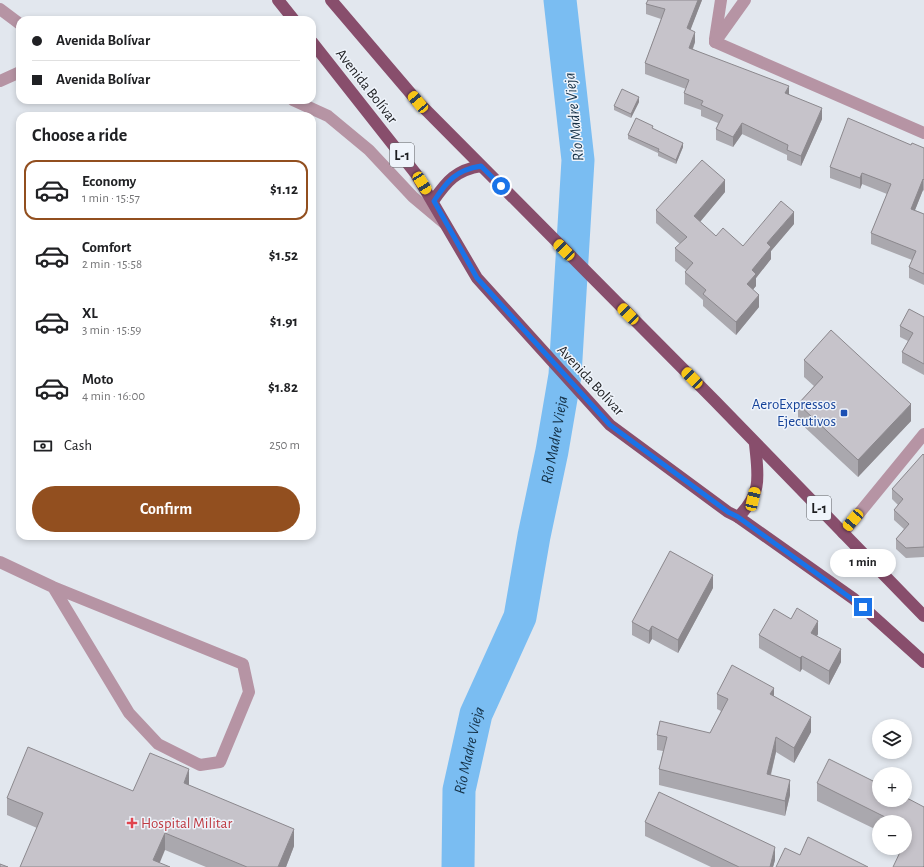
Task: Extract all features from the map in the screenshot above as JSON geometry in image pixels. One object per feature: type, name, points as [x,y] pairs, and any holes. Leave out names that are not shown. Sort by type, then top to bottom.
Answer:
[{"type":"main road","points":[[278,0],[291,16]]},
{"type":"main road","name":"Avenida Bolívar","points":[[331,0],[418,102],[714,400],[755,444],[924,616]]},
{"type":"main road","name":"Avenida Bolívar","points":[[316,47],[416,174],[434,201],[477,278],[610,425],[733,515],[854,599],[924,662]]},
{"type":"main road","points":[[434,201],[446,184],[456,174],[468,168],[481,166]]},
{"type":"main road","points":[[733,515],[748,507],[753,499],[758,476],[755,444]]},
{"type":"street","points":[[715,42],[721,0]]},
{"type":"street","points":[[715,42],[745,0]]},
{"type":"street","points":[[0,9],[16,21]]},
{"type":"street","points":[[715,42],[924,133]]},
{"type":"street","points":[[0,81],[16,74]]},
{"type":"street","points":[[302,104],[328,116],[369,150],[413,197],[448,226]]},
{"type":"street","points":[[843,533],[924,434]]},
{"type":"street","points":[[0,562],[53,587],[243,664],[249,692],[220,762],[200,765],[158,744],[129,713],[53,587]]},
{"type":"building","points":[[648,0],[698,0],[687,28],[695,32],[689,48],[789,86],[785,93],[822,108],[801,156],[787,150],[788,145],[742,123],[733,137],[716,129],[723,115],[701,105],[703,101],[684,93],[689,80],[645,63],[665,9],[646,4]]},
{"type":"building","points":[[622,89],[639,97],[631,114],[614,106]]},
{"type":"building","points":[[636,118],[653,126],[652,128],[683,143],[676,160],[658,151],[659,149],[628,135]]},
{"type":"building","points":[[848,118],[911,145],[912,143],[924,148],[924,180],[923,179],[911,209],[924,214],[924,274],[909,267],[916,251],[871,233],[891,184],[862,173],[860,178],[830,167]]},
{"type":"building","points":[[702,160],[725,180],[694,216],[716,236],[723,228],[743,246],[781,201],[794,212],[767,243],[771,247],[752,270],[756,274],[747,284],[759,295],[736,322],[703,294],[706,290],[685,272],[693,263],[675,248],[687,237],[656,210]]},
{"type":"building","points":[[909,309],[924,317],[924,364],[902,352],[913,333],[900,326]]},
{"type":"building","points":[[831,330],[911,404],[858,460],[798,404],[823,377],[804,360]]},
{"type":"building","points":[[923,454],[924,547],[906,548],[896,539],[909,524],[894,510],[903,499],[892,489]]},
{"type":"building","points":[[670,551],[713,575],[678,640],[652,626],[649,631],[632,622]]},
{"type":"building","points":[[797,608],[818,621],[811,633],[841,649],[829,671],[802,656],[800,658],[759,635],[774,609],[791,619]]},
{"type":"building","points":[[732,665],[774,688],[770,694],[811,717],[794,748],[776,737],[767,774],[790,780],[785,801],[659,769],[667,737],[657,735],[660,721],[710,733],[728,699],[717,694]]},
{"type":"building","name":"Hospital Militar","points":[[28,747],[133,791],[150,753],[189,769],[184,783],[294,829],[278,867],[247,867],[165,833],[153,860],[170,867],[20,867],[43,813],[7,798]]},
{"type":"building","points":[[829,759],[872,780],[872,807],[912,807],[912,801],[924,807],[924,866],[893,867],[899,855],[912,855],[912,815],[881,815],[817,783]]},
{"type":"building","points":[[659,792],[775,847],[770,867],[739,867],[645,822]]},
{"type":"building","points":[[808,837],[868,867],[776,867],[785,848],[800,855]]},
{"type":"building","points":[[0,864],[8,867],[0,867]]},
{"type":"waterway","name":"Río Madre Vieja","points":[[458,867],[459,790],[476,714],[520,617],[565,375],[578,160],[560,0]]},
{"type":"place","name":"AeroExpressos Ejecutivos","points":[[844,413]]},
{"type":"place","name":"Hospital Militar","points":[[132,823]]},
{"type":"route","points":[[501,186],[481,166],[468,168],[456,174],[446,184],[434,201],[477,278],[610,425],[728,512],[738,517],[854,599],[863,607]]}]
